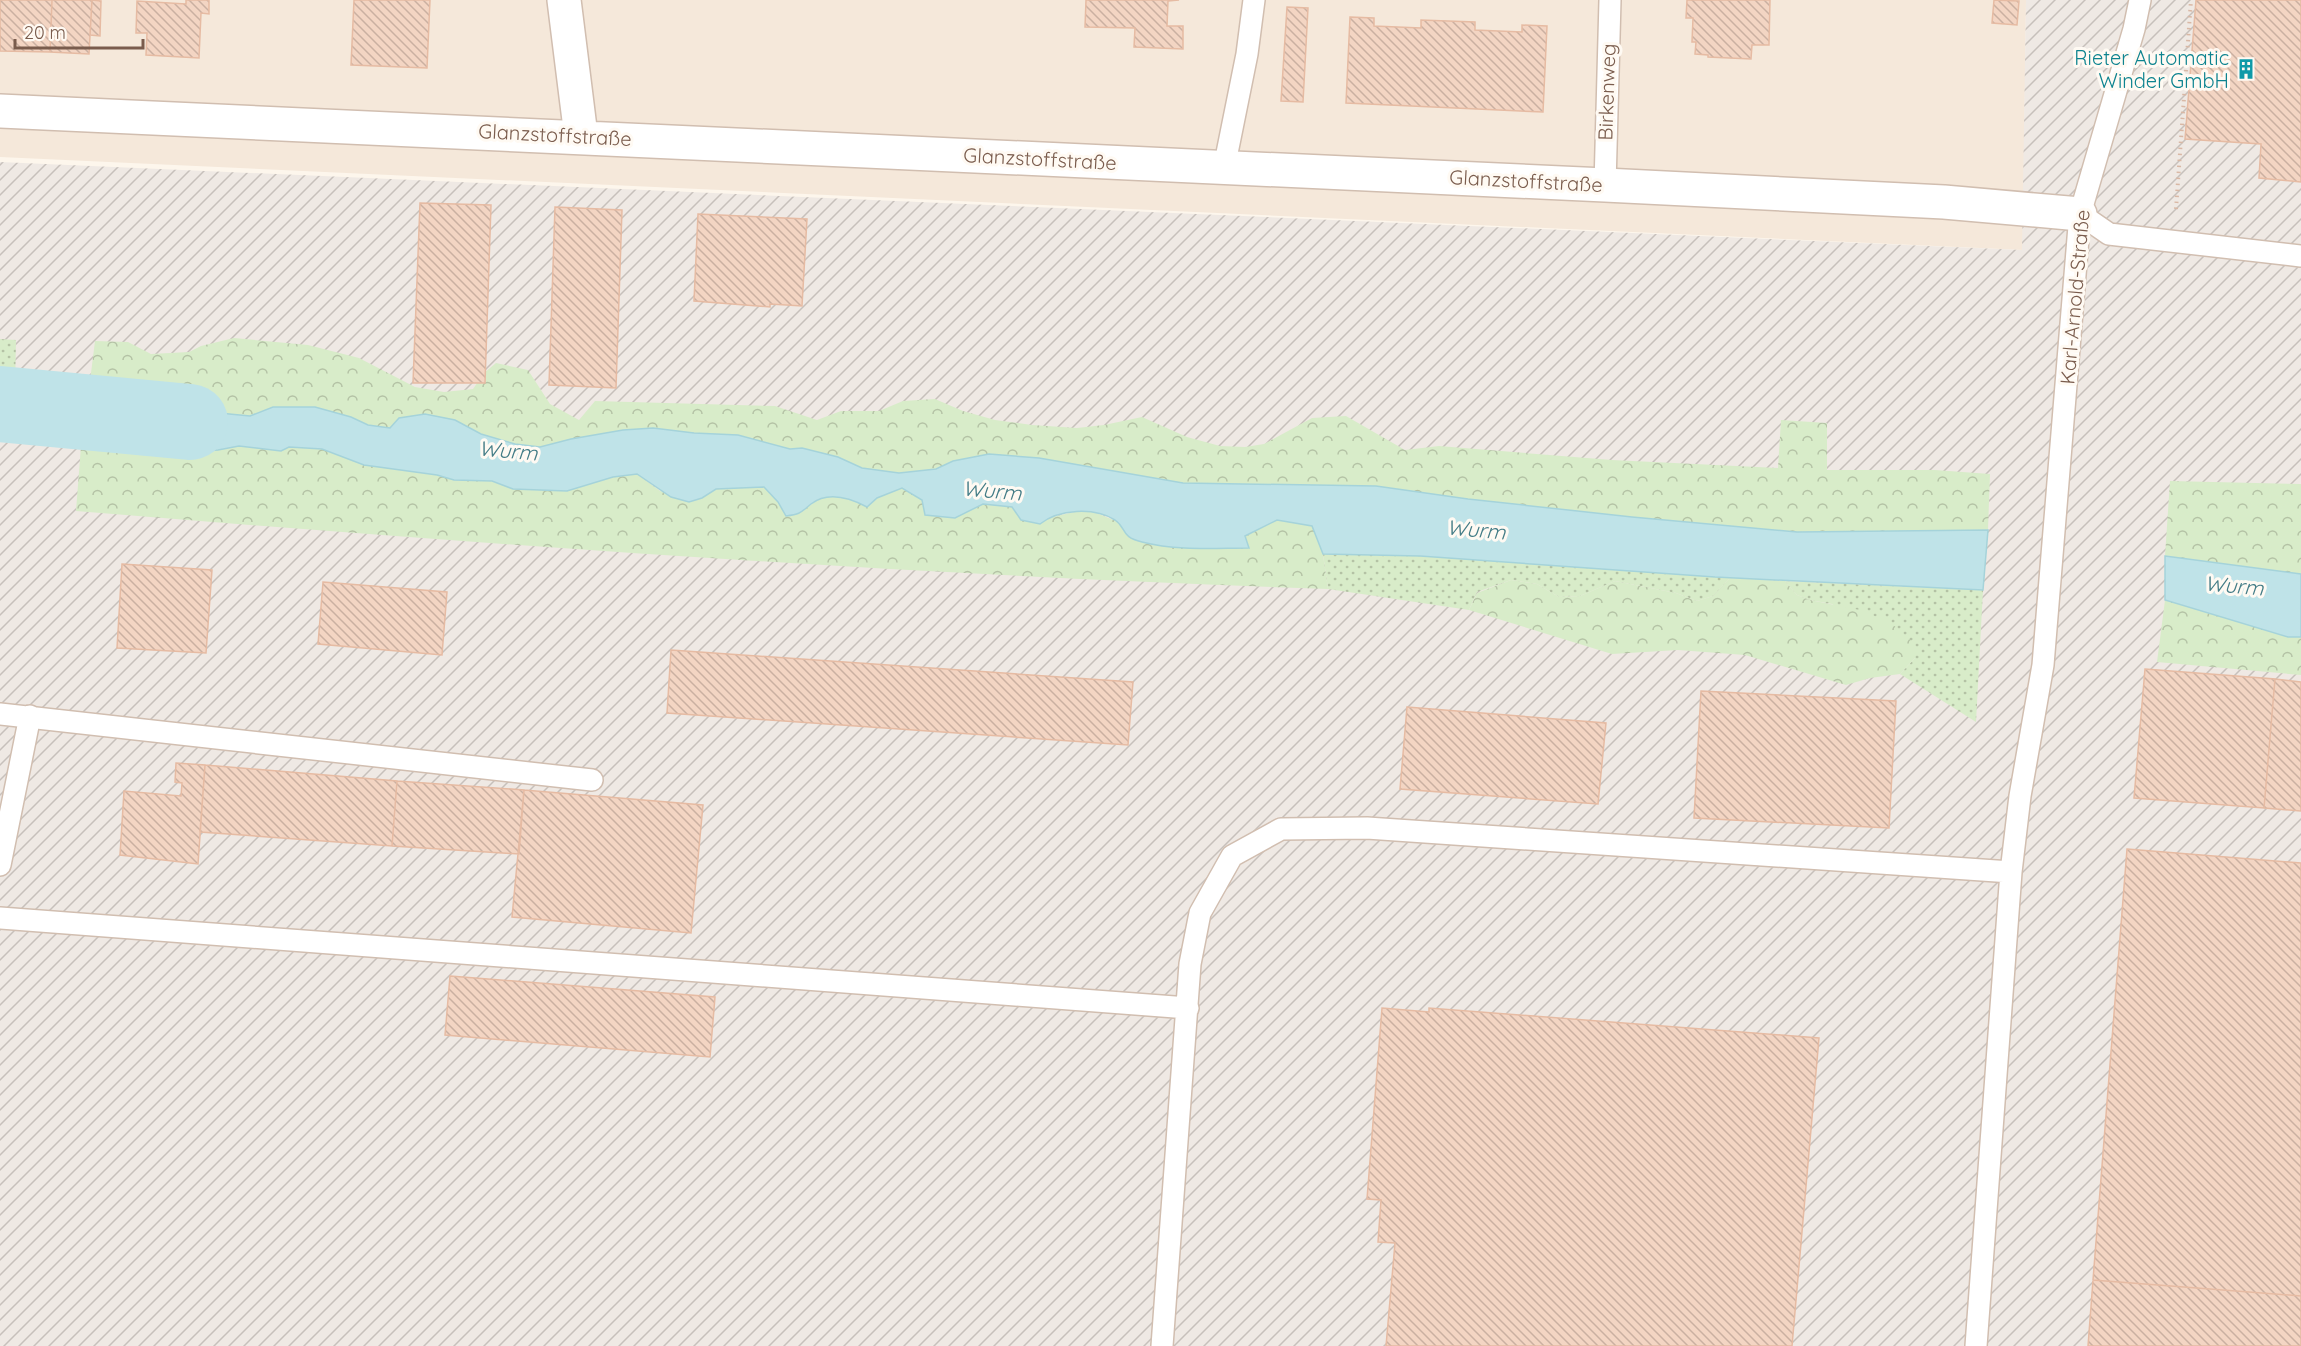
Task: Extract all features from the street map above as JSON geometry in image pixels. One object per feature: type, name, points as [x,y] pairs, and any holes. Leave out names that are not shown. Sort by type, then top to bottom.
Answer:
[{"type":"street","points":[[564,0],[581,136]]},
{"type":"street","name":"Glanzstoffstraße","points":[[0,111],[1605,185],[1944,202],[2080,214]]},
{"type":"lane","points":[[1224,168],[1247,54],[1254,0]]},
{"type":"lane","name":"Birkenweg","points":[[1605,185],[1610,0]]},
{"type":"lane","name":"Karl-Arnold-Straße","points":[[1976,1346],[2010,872],[2020,796],[2043,665],[2080,214],[2140,0]]},
{"type":"lane","points":[[2080,214],[2106,233],[2175,243],[2301,256]]},
{"type":"lane","points":[[0,714],[592,780]]},
{"type":"lane","points":[[0,865],[30,716]]},
{"type":"lane","points":[[1162,1346],[1190,964],[1200,913],[1232,856],[1281,829],[1367,828],[2010,872]]},
{"type":"lane","points":[[0,918],[1188,1008]]},
{"type":"path","points":[[2175,243],[2176,195],[2191,0]]},
{"type":"shaded area","points":[[0,0],[2026,0],[2023,250],[0,157]]},
{"type":"shaded area","points":[[2026,0],[2301,0],[2301,574],[2165,556],[2165,599],[2288,637],[2301,637],[2301,1346],[0,1346],[0,162],[2022,250]]},
{"type":"green space","points":[[234,338],[308,345],[359,358],[415,387],[444,392],[473,389],[484,373],[496,363],[528,370],[550,404],[579,420],[595,401],[775,406],[817,420],[841,411],[879,411],[903,401],[935,399],[963,411],[995,420],[1032,425],[1077,428],[1142,417],[1187,437],[1220,446],[1245,447],[1264,444],[1312,418],[1346,416],[1405,450],[1439,446],[1612,460],[1778,468],[1781,420],[1827,423],[1827,470],[1935,470],[1990,474],[1988,530],[1797,532],[1632,517],[1468,499],[1376,486],[1183,483],[1039,458],[990,454],[953,461],[936,469],[899,473],[862,468],[838,457],[802,448],[790,449],[738,435],[653,428],[623,430],[540,447],[515,444],[481,434],[455,420],[390,428],[368,425],[351,417],[273,407],[250,416],[219,413],[202,408],[178,390],[146,388],[111,406],[88,397],[95,341],[128,342],[151,354],[189,352],[201,346]]},
{"type":"green space","points":[[0,339],[16,340],[15,390],[0,388]]},
{"type":"green space","points":[[169,441],[195,451],[239,446],[281,451],[289,447],[322,449],[364,465],[437,475],[454,480],[492,481],[513,489],[567,491],[613,477],[637,474],[660,491],[702,498],[716,489],[764,487],[778,502],[786,516],[800,512],[818,500],[832,497],[853,501],[867,507],[877,498],[902,488],[955,518],[983,504],[1012,507],[1021,520],[1048,518],[1074,512],[1094,512],[1116,521],[1249,547],[1245,536],[1277,520],[1313,526],[1322,548],[1328,589],[1015,576],[702,558],[76,511],[81,446],[110,447]]},
{"type":"green space","points":[[2170,481],[2301,484],[2301,574],[2165,556]]},
{"type":"green space","points":[[1323,554],[1420,556],[1731,577],[1713,596],[1697,601],[1676,593],[1615,581],[1580,596],[1559,597],[1537,584],[1511,580],[1477,592],[1469,610],[1328,589]]},
{"type":"green space","points":[[1731,577],[1785,581],[1797,595],[1810,600],[1860,610],[1891,623],[1915,644],[1915,658],[1900,674],[1870,678],[1846,685],[1745,655],[1678,650],[1612,654],[1469,610],[1477,593],[1511,580],[1537,584],[1559,597],[1580,596],[1615,581],[1676,593],[1697,601],[1713,596]]},
{"type":"green space","points":[[1785,581],[1983,590],[1976,722],[1900,674],[1915,658],[1832,604],[1797,595]]},
{"type":"green space","points":[[2165,600],[2288,637],[2301,637],[2301,675],[2157,662]]},
{"type":"water","points":[[0,388],[15,390],[9,425],[0,424]]},
{"type":"water","points":[[146,388],[179,390],[202,408],[219,413],[250,416],[273,407],[315,407],[351,417],[368,425],[390,428],[399,418],[425,414],[455,420],[481,434],[515,444],[540,447],[623,430],[653,428],[738,435],[790,449],[802,448],[838,457],[862,468],[899,473],[936,469],[953,461],[989,454],[1039,458],[1183,483],[1376,486],[1468,499],[1632,517],[1797,532],[1988,530],[1983,590],[1715,577],[1420,556],[1323,554],[1312,526],[1277,520],[1245,536],[1249,548],[1169,547],[1130,538],[1115,520],[1097,513],[1067,513],[1057,515],[1040,524],[1021,520],[1012,507],[983,504],[955,518],[925,515],[922,500],[902,488],[877,498],[867,507],[839,497],[832,497],[818,500],[800,513],[786,516],[778,502],[764,487],[716,489],[702,498],[689,502],[671,497],[637,474],[613,477],[567,491],[513,489],[492,481],[454,480],[437,475],[364,465],[322,449],[289,447],[281,451],[239,446],[195,451],[169,441],[110,447],[81,446],[88,397],[111,406]]},
{"type":"water","points":[[2165,556],[2301,574],[2301,637],[2288,637],[2165,600]]},
{"type":"building","points":[[0,0],[52,0],[50,52],[0,51]]},
{"type":"building","points":[[52,0],[92,0],[89,54],[50,52]]},
{"type":"building","points":[[92,0],[101,1],[100,36],[90,35]]},
{"type":"building","points":[[186,0],[209,0],[209,14],[201,13],[199,58],[146,55],[147,33],[136,33],[137,1],[186,4]]},
{"type":"building","points":[[354,0],[430,0],[427,68],[351,65]]},
{"type":"building","points":[[1086,0],[1179,0],[1168,1],[1167,26],[1183,26],[1183,49],[1134,47],[1135,28],[1085,27]]},
{"type":"building","points":[[1687,0],[1770,0],[1769,45],[1752,45],[1751,59],[1708,57],[1708,55],[1695,54],[1696,42],[1692,42],[1693,18],[1686,18]]},
{"type":"building","points":[[1994,0],[2019,1],[2017,25],[1992,23]]},
{"type":"building","name":"Rieter Automatic Winder GmbH","points":[[2196,0],[2301,0],[2301,182],[2259,178],[2261,144],[2185,139]]},
{"type":"building","points":[[1287,7],[1308,8],[1303,102],[1281,101]]},
{"type":"building","points":[[1350,17],[1374,18],[1374,26],[1421,28],[1421,20],[1475,22],[1475,30],[1522,32],[1522,25],[1547,26],[1543,112],[1346,103]]},
{"type":"building","points":[[420,203],[491,205],[485,383],[413,383]]},
{"type":"building","points":[[555,207],[622,210],[616,388],[549,385]]},
{"type":"building","points":[[698,214],[807,219],[802,306],[770,304],[770,307],[694,301]]},
{"type":"building","points":[[122,564],[212,570],[206,653],[117,648]]},
{"type":"building","points":[[323,582],[447,592],[442,655],[318,644]]},
{"type":"building","points":[[671,650],[1133,682],[1128,745],[667,713]]},
{"type":"building","points":[[2145,669],[2275,679],[2264,808],[2134,798]]},
{"type":"building","points":[[2275,679],[2301,682],[2301,811],[2264,808]]},
{"type":"building","points":[[1701,691],[1896,701],[1889,828],[1694,818]]},
{"type":"building","points":[[1407,707],[1606,723],[1598,804],[1400,789]]},
{"type":"building","points":[[176,763],[205,765],[198,864],[120,855],[124,791],[181,796],[182,783],[175,782]]},
{"type":"building","points":[[205,765],[397,781],[392,846],[200,832]]},
{"type":"building","points":[[397,781],[524,790],[519,854],[392,846]]},
{"type":"building","points":[[524,790],[703,805],[691,933],[512,917]]},
{"type":"building","points":[[2127,849],[2301,863],[2301,1296],[2093,1280]]},
{"type":"building","points":[[450,976],[715,997],[710,1057],[445,1035]]},
{"type":"building","points":[[1382,1008],[1429,1012],[1429,1008],[1819,1038],[1792,1346],[1386,1346],[1395,1243],[1378,1242],[1381,1200],[1367,1199]]},
{"type":"building","points":[[2093,1280],[2301,1296],[2301,1346],[2088,1346]]},
{"type":"waterway","name":"Wurm","points":[[0,404],[190,422]]},
{"type":"place","name":"Rieter Automatic Winder GmbH","points":[[2246,69]]}]
